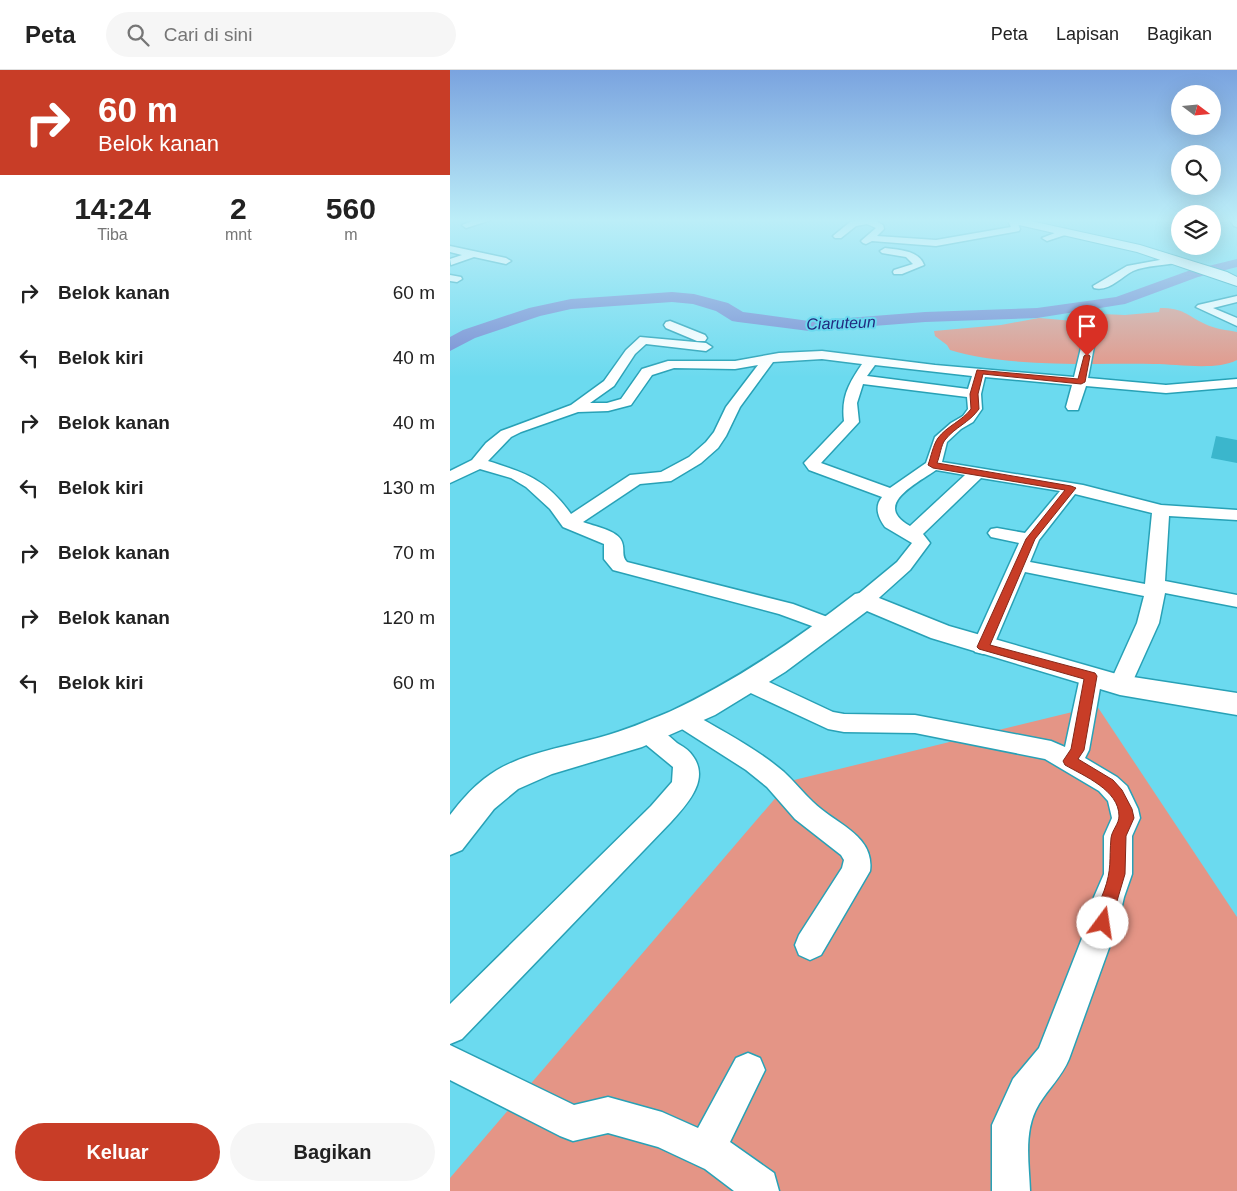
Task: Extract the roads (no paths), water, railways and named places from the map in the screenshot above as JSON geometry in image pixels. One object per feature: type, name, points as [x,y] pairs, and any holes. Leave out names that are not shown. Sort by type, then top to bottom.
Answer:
[{"type":"highway","points":[[1208,272],[1234,282]]},
{"type":"street","points":[[1098,286],[1109,282],[1122,272]]},
{"type":"street","points":[[1237,299],[1202,307],[1237,322]]},
{"type":"street","points":[[670,325],[706,341],[700,365]]},
{"type":"street","points":[[1073,407],[1081,382],[1091,330]]},
{"type":"street","points":[[576,408],[585,398],[606,387],[620,370],[630,351],[644,340],[706,347]]},
{"type":"street","points":[[450,478],[478,463],[492,446],[506,434],[530,423],[576,408],[620,405],[629,400],[647,372],[673,364],[735,365],[800,355],[822,355],[935,369],[1166,389],[1237,383]]},
{"type":"street","points":[[569,522],[636,479],[665,477],[695,460],[712,445],[721,433],[733,408],[769,359]]},
{"type":"street","points":[[871,360],[848,401],[852,422],[812,462],[815,467],[894,495]]},
{"type":"street","points":[[450,840],[481,801],[515,775],[648,733],[682,718],[748,682],[831,626],[864,600],[908,560],[921,543],[919,538],[896,526],[886,514],[886,502],[897,490],[933,465],[940,440],[956,426],[968,419],[975,409],[974,394],[980,372]]},
{"type":"street","points":[[859,379],[974,394]]},
{"type":"street","points":[[478,463],[517,475],[532,483],[556,504],[569,522],[613,542],[614,559],[620,566],[786,609],[831,626]]},
{"type":"street","points":[[933,465],[1071,488],[1161,510],[1237,515]]},
{"type":"street","points":[[912,534],[977,473]]},
{"type":"street","points":[[983,647],[1030,539],[1071,488]]},
{"type":"street","points":[[1120,684],[1148,622],[1155,588],[1161,510]]},
{"type":"street","points":[[997,534],[1030,539]]},
{"type":"street","points":[[1018,565],[1237,601]]},
{"type":"street","points":[[864,600],[940,632],[983,647],[1120,684],[1237,704]]},
{"type":"street","points":[[1070,761],[1077,750],[1090,676]]},
{"type":"street","points":[[748,682],[828,720],[844,723],[915,724],[1051,751],[1108,784],[1118,794],[1125,809],[1126,818],[1118,836],[1118,874],[1109,897],[1103,923],[1052,1059],[1026,1092],[1010,1125],[1011,1191]]},
{"type":"street","points":[[682,718],[755,763],[776,780],[804,811],[851,847],[858,858],[856,871],[810,945]]},
{"type":"street","points":[[450,1027],[661,814],[680,791],[688,772],[687,766],[648,733]]},
{"type":"street","points":[[450,1062],[573,1123],[608,1115],[662,1130],[718,1156],[760,1187],[760,1191]]},
{"type":"street","points":[[706,1150],[748,1070]]},
{"type":"waterway","name":"Ciaruteun","points":[[450,345],[469,334],[535,312],[571,304],[672,297],[694,299],[722,307],[738,317],[809,326],[925,317],[1037,313],[1119,301],[1200,272]]}]
